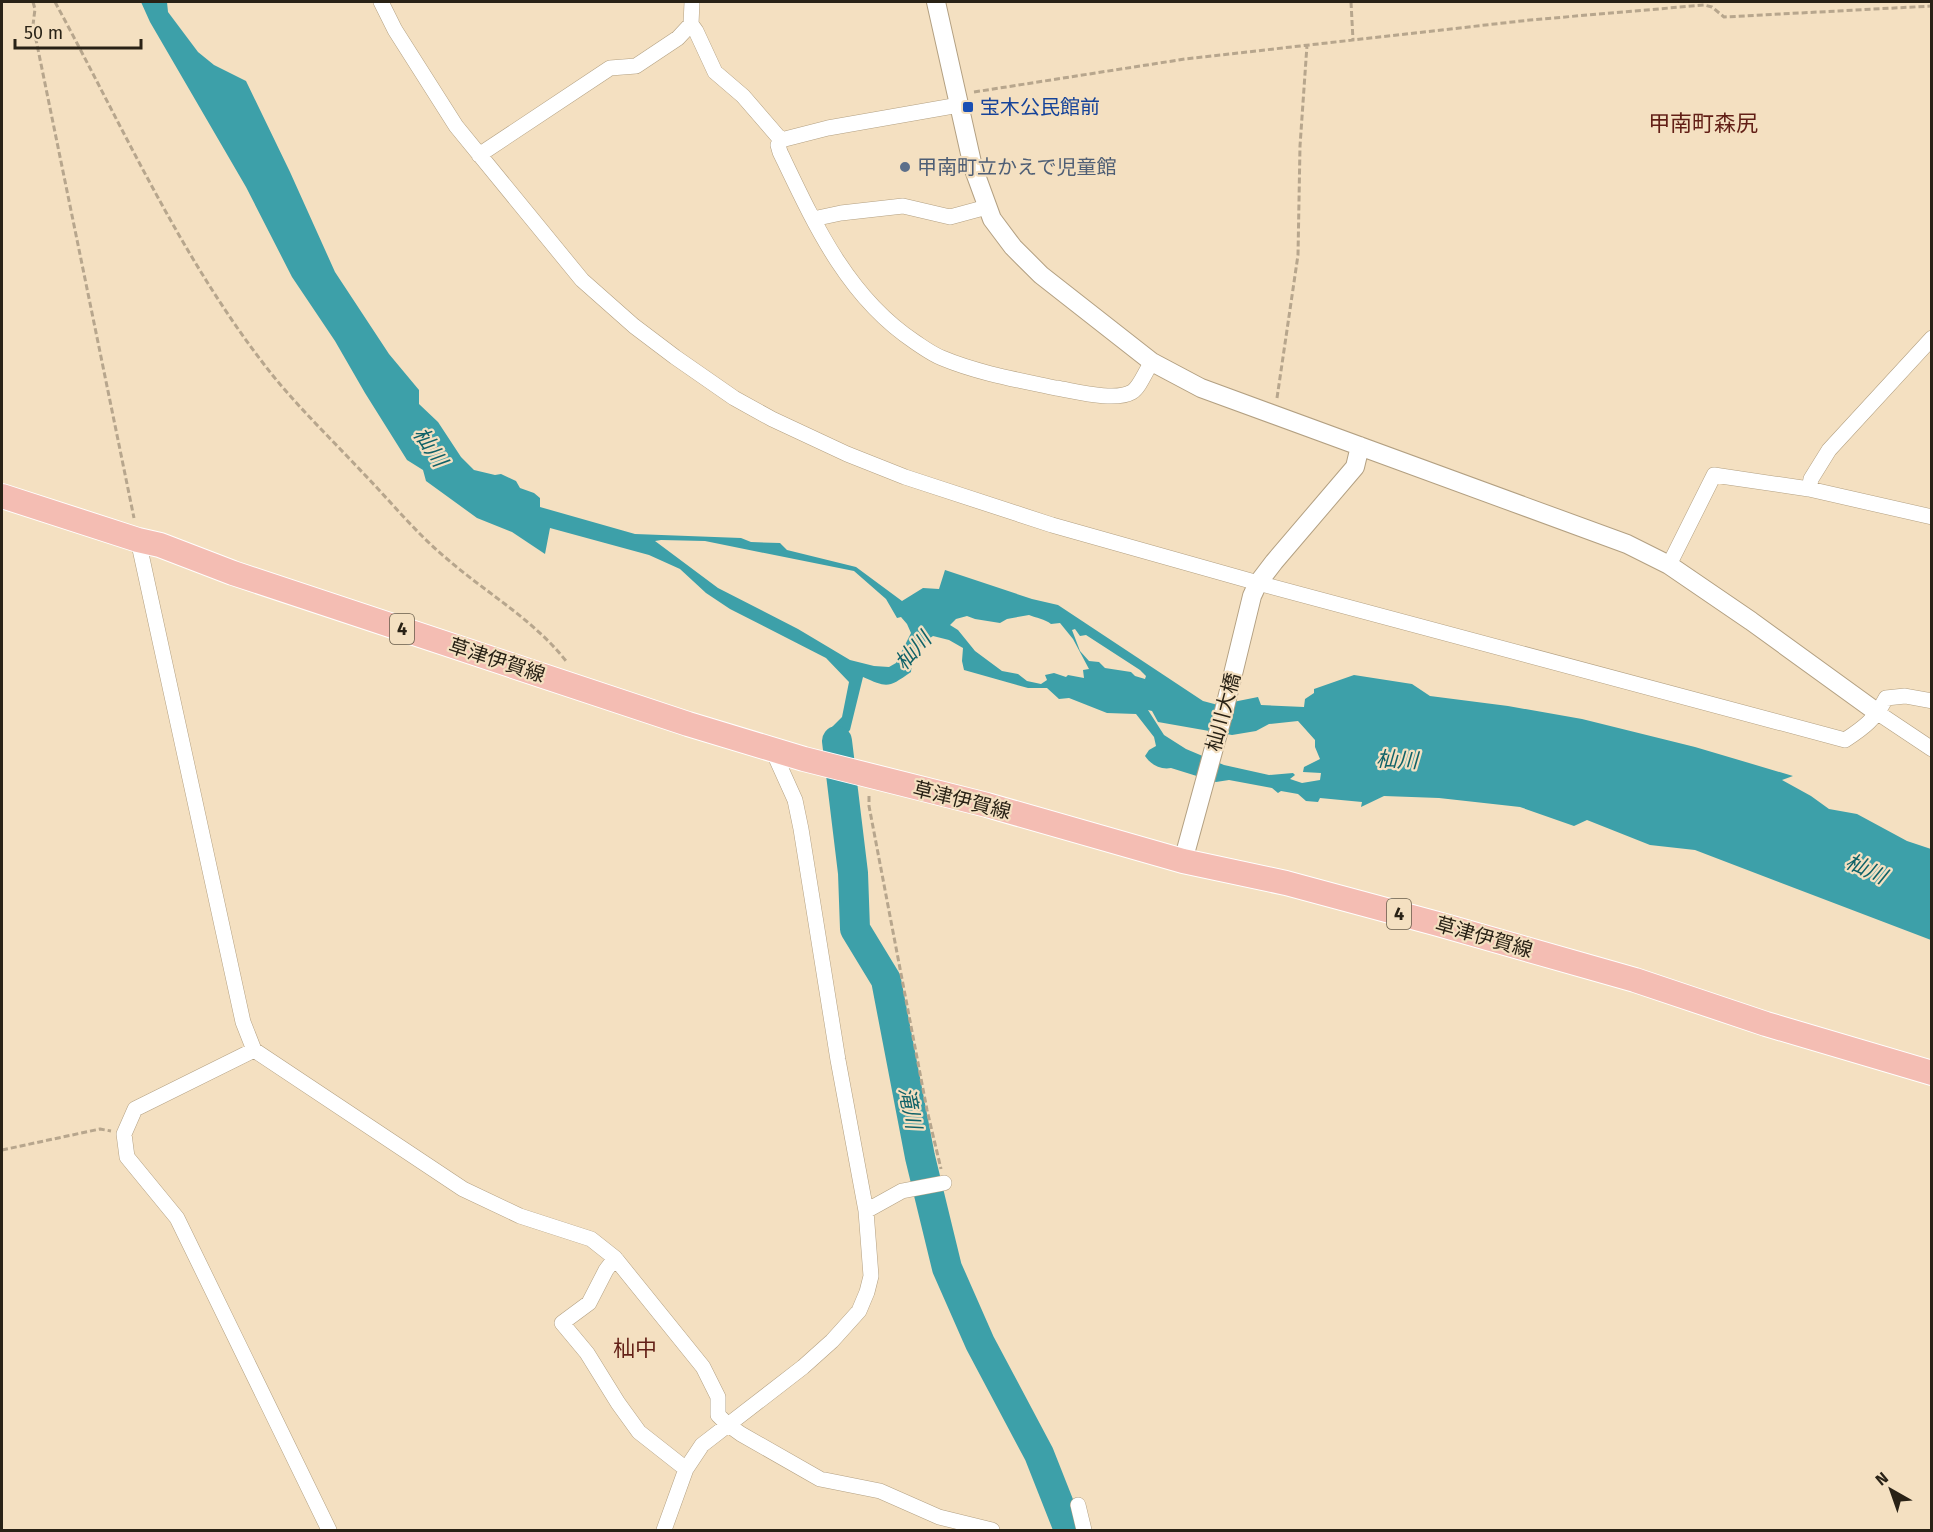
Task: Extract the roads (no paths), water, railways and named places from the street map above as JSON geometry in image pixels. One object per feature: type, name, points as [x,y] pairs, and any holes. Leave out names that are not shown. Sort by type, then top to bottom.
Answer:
[{"type":"main road","name":"草津伊賀線","points":[[2,496],[160,545],[233,573],[688,724],[804,759],[987,805],[1183,861],[1286,883],[1449,927],[1635,980],[1766,1024],[1932,1073]]},
{"type":"street","points":[[381,2],[395,30],[456,126],[582,280],[634,326],[734,398],[772,419],[847,454],[977,502],[1255,590],[1845,740],[1866,727],[1878,713],[1886,698],[1905,696],[1932,701]]},
{"type":"street","points":[[692,2],[691,24],[716,72],[743,96],[781,140]]},
{"type":"street","points":[[936,2],[973,167],[987,207],[1002,232],[1026,260],[1152,362],[1201,388],[1274,416],[1627,544],[1669,565],[1932,749]]},
{"type":"street","points":[[478,154],[610,68],[636,66],[678,38],[691,24]]},
{"type":"street","points":[[958,99],[781,140],[778,145],[780,152],[813,219],[843,272],[873,307],[898,330],[942,358],[1008,378],[1090,394],[1122,396],[1134,391],[1152,362]]},
{"type":"street","points":[[813,219],[841,213],[903,207],[950,217],[987,207]]},
{"type":"street","points":[[1809,489],[1811,478],[1829,450],[1932,338]]},
{"type":"street","points":[[1255,590],[1274,562],[1355,467],[1360,446]]},
{"type":"street","points":[[1669,565],[1714,475],[1809,489],[1932,517]]},
{"type":"street","points":[[138,540],[243,1022],[254,1050],[464,1189],[520,1216],[591,1239],[615,1258],[703,1367],[718,1397],[718,1415],[727,1424],[820,1479],[880,1491],[939,1517],[992,1530]]},
{"type":"street","name":"杣川大橋","points":[[1183,861],[1255,590]]},
{"type":"street","points":[[664,1530],[686,1469],[702,1445],[803,1367],[832,1341],[859,1311],[871,1276],[866,1210],[838,1060],[801,829],[795,801],[772,748]]},
{"type":"street","points":[[254,1050],[135,1108],[124,1134],[127,1157],[177,1218],[329,1530]]},
{"type":"street","points":[[866,1210],[902,1191],[940,1184]]},
{"type":"street","points":[[615,1258],[589,1303],[562,1323],[587,1353],[639,1432],[686,1469]]},
{"type":"street","points":[[1078,1505],[1084,1530]]},
{"type":"water","name":"杣川","points":[[141,2],[167,2],[168,12],[198,52],[214,65],[246,81],[335,272],[389,354],[419,390],[419,404],[438,422],[461,457],[474,470],[495,475],[501,474],[516,481],[520,488],[540,498],[540,507],[635,534],[741,538],[751,542],[780,543],[787,550],[856,567],[902,601],[923,588],[939,589],[945,570],[1032,599],[1058,605],[1203,701],[1218,705],[1258,697],[1261,705],[1304,707],[1305,699],[1314,693],[1314,689],[1354,675],[1412,684],[1430,696],[1582,719],[1695,747],[1793,776],[1782,780],[1829,809],[1857,814],[1907,841],[1931,849],[1931,940],[1695,850],[1650,845],[1587,820],[1574,826],[1520,807],[1439,798],[1384,796],[1361,807],[1362,802],[1320,798],[1318,802],[1306,801],[1298,794],[1281,791],[1278,793],[1272,788],[1229,780],[1216,782],[1171,768],[1156,766],[1145,756],[1156,746],[1154,737],[1136,714],[1107,713],[1069,698],[1059,699],[1047,688],[1028,688],[964,670],[963,648],[949,640],[933,636],[917,651],[911,672],[892,684],[878,683],[863,677],[850,730],[840,740],[847,788],[836,777],[830,729],[842,717],[849,682],[826,658],[730,609],[706,593],[680,569],[649,555],[550,528],[545,554],[512,532],[477,518],[426,481],[423,470],[407,460],[335,341],[292,277],[246,187],[150,22]],"holes":[[[655,541],[705,541],[854,571],[886,599],[897,618],[901,617],[911,633],[896,663],[889,667],[850,660],[798,629],[718,588]],[[1029,615],[1051,624],[1060,623],[1073,639],[1089,669],[1083,670],[1084,678],[1068,675],[1066,677],[1054,673],[1045,675],[1047,680],[1041,684],[1027,681],[1018,674],[1002,671],[975,651],[958,630],[950,625],[956,619],[967,616],[1000,623],[1007,619]],[[1075,629],[1080,636],[1086,635],[1140,670],[1146,676],[1145,679],[1131,672],[1105,668],[1099,662],[1089,661],[1080,651],[1072,630]],[[1148,710],[1152,711],[1158,722],[1232,735],[1256,731],[1269,724],[1298,721],[1315,740],[1320,759],[1304,767],[1303,772],[1321,773],[1320,780],[1302,783],[1290,779],[1295,775],[1293,773],[1269,775],[1224,765],[1186,749],[1164,735]]]},
{"type":"waterway","name":"滝川","points":[[837,741],[853,873],[855,929],[886,980],[920,1157],[947,1268],[980,1343],[1039,1454],[1069,1530]]},
{"type":"place","name":"宝木公民館前","points":[[968,107]]},
{"type":"place","name":"甲南町立かえで児童館","points":[[905,167]]},
{"type":"district","name":"甲南町森尻","points":[[1703,123]]},
{"type":"district","name":"杣中","points":[[635,1348]]}]
